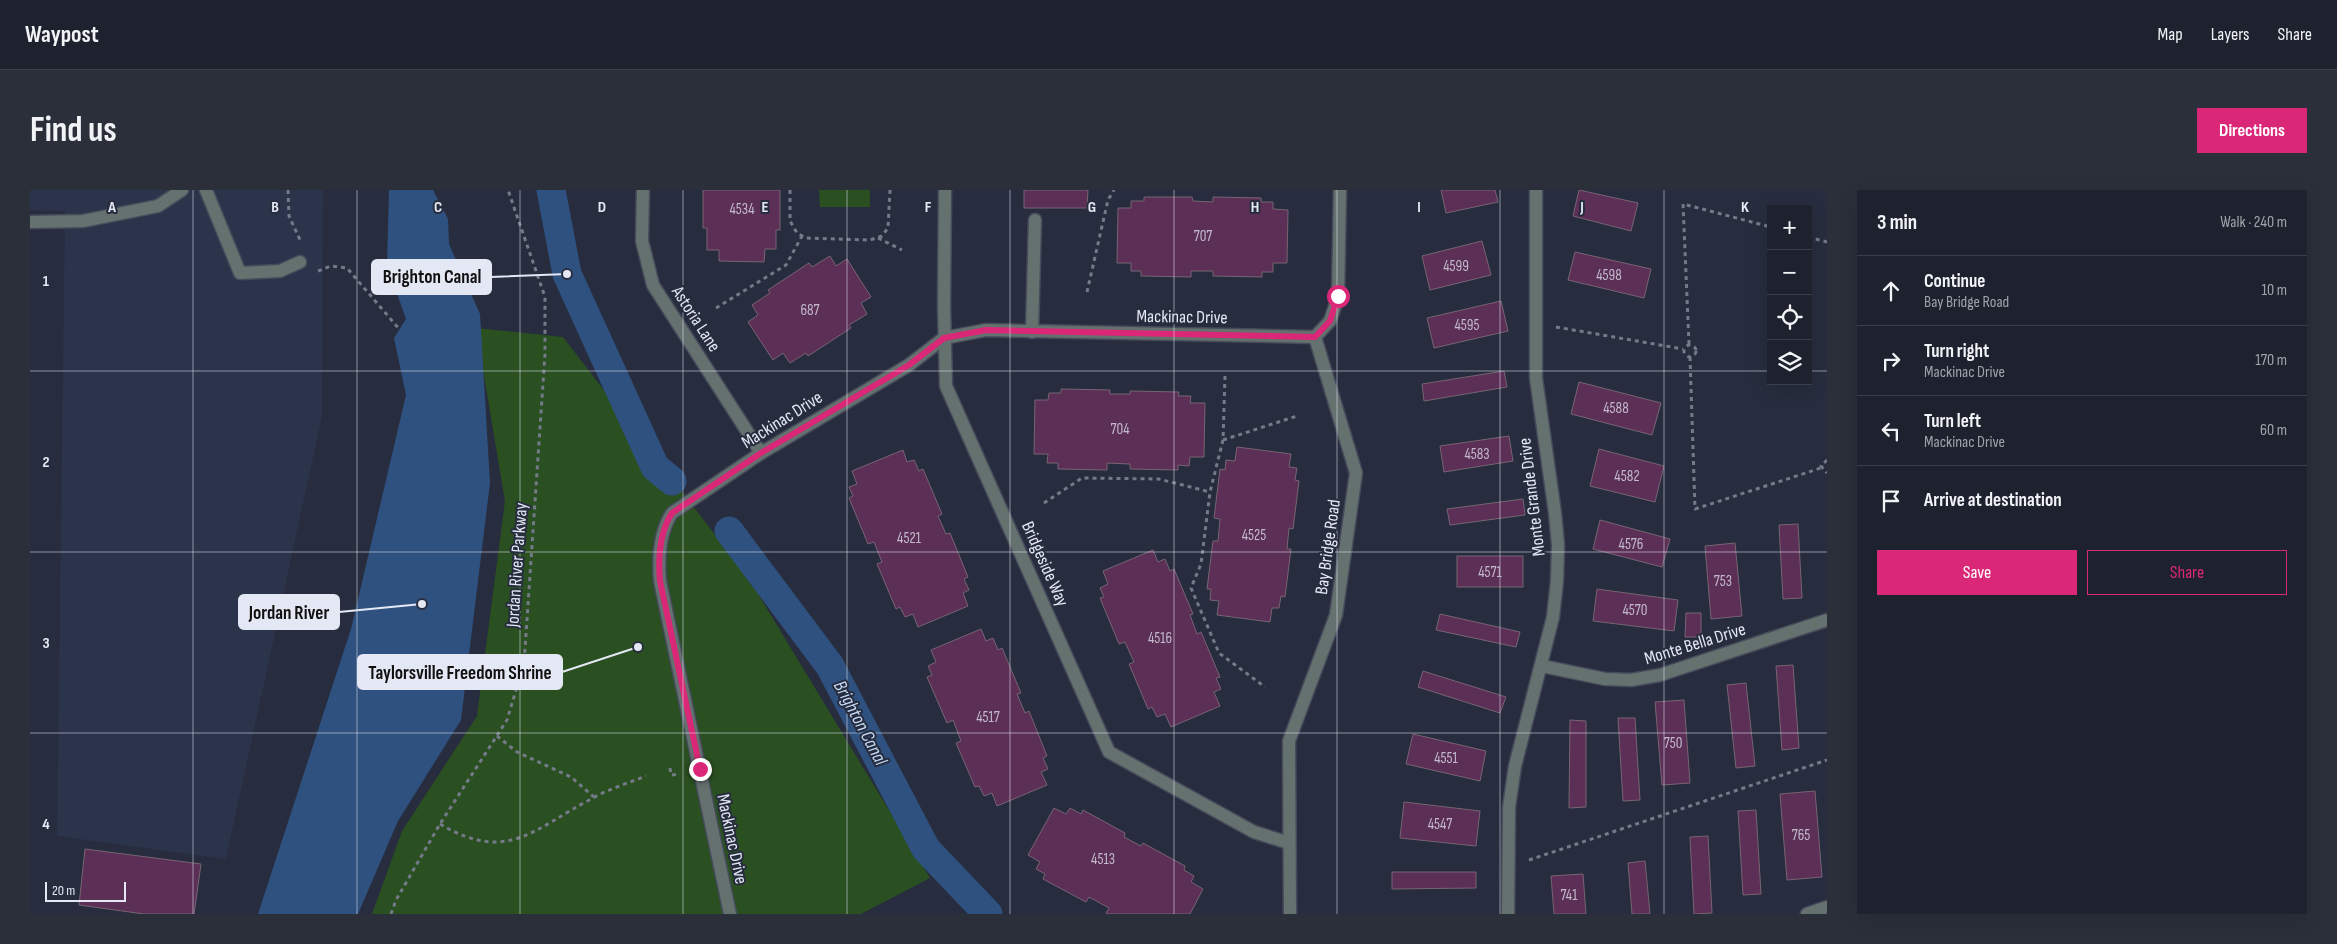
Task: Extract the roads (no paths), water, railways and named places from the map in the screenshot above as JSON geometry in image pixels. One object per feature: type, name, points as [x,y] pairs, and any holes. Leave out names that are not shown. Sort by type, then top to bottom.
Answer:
[{"type":"street","points":[[30,222],[83,221],[158,206],[182,190]]},
{"type":"street","points":[[206,190],[240,273],[280,271],[300,262]]},
{"type":"street","name":"Astoria Lane","points":[[643,190],[642,241],[653,285],[761,453]]},
{"type":"street","name":"Bridgeside Way","points":[[945,190],[944,338],[946,386],[1109,752],[1254,832],[1289,843]]},
{"type":"street","points":[[1315,337],[1330,321],[1336,304],[1340,190]]},
{"type":"street","name":"Monte Grande Drive","points":[[1508,914],[1509,807],[1515,766],[1554,617],[1558,545],[1539,415],[1536,378],[1536,190]]},
{"type":"street","points":[[1032,332],[1035,220]]},
{"type":"street","name":"Mackinac Drive","points":[[730,914],[660,581],[658,565],[665,523],[672,513],[761,453],[909,365],[944,338],[986,330],[1315,337]]},
{"type":"street","name":"Bay Bridge Road","points":[[1290,914],[1289,741],[1336,615],[1356,472],[1315,337]]},
{"type":"street","name":"Monte Bella Drive","points":[[1542,666],[1605,679],[1631,680],[1660,675],[1827,620]]},
{"type":"street","points":[[1807,914],[1827,907]]},
{"type":"water","points":[[389,190],[433,190],[448,219],[449,244],[480,314],[490,483],[461,720],[398,821],[358,914],[258,914],[351,629],[406,395],[394,338],[406,319],[387,265]]},
{"type":"waterway","name":"Brighton Canal","points":[[551,190],[567,274],[655,467],[672,481]]},
{"type":"waterway","name":"Brighton Canal","points":[[729,531],[830,666],[926,849],[988,914]]},
{"type":"place","name":"Brighton Canal","points":[[567,274]]},
{"type":"place","name":"Jordan River","points":[[422,604]]},
{"type":"place","name":"Taylorsville Freedom Shrine","points":[[638,647]]}]
